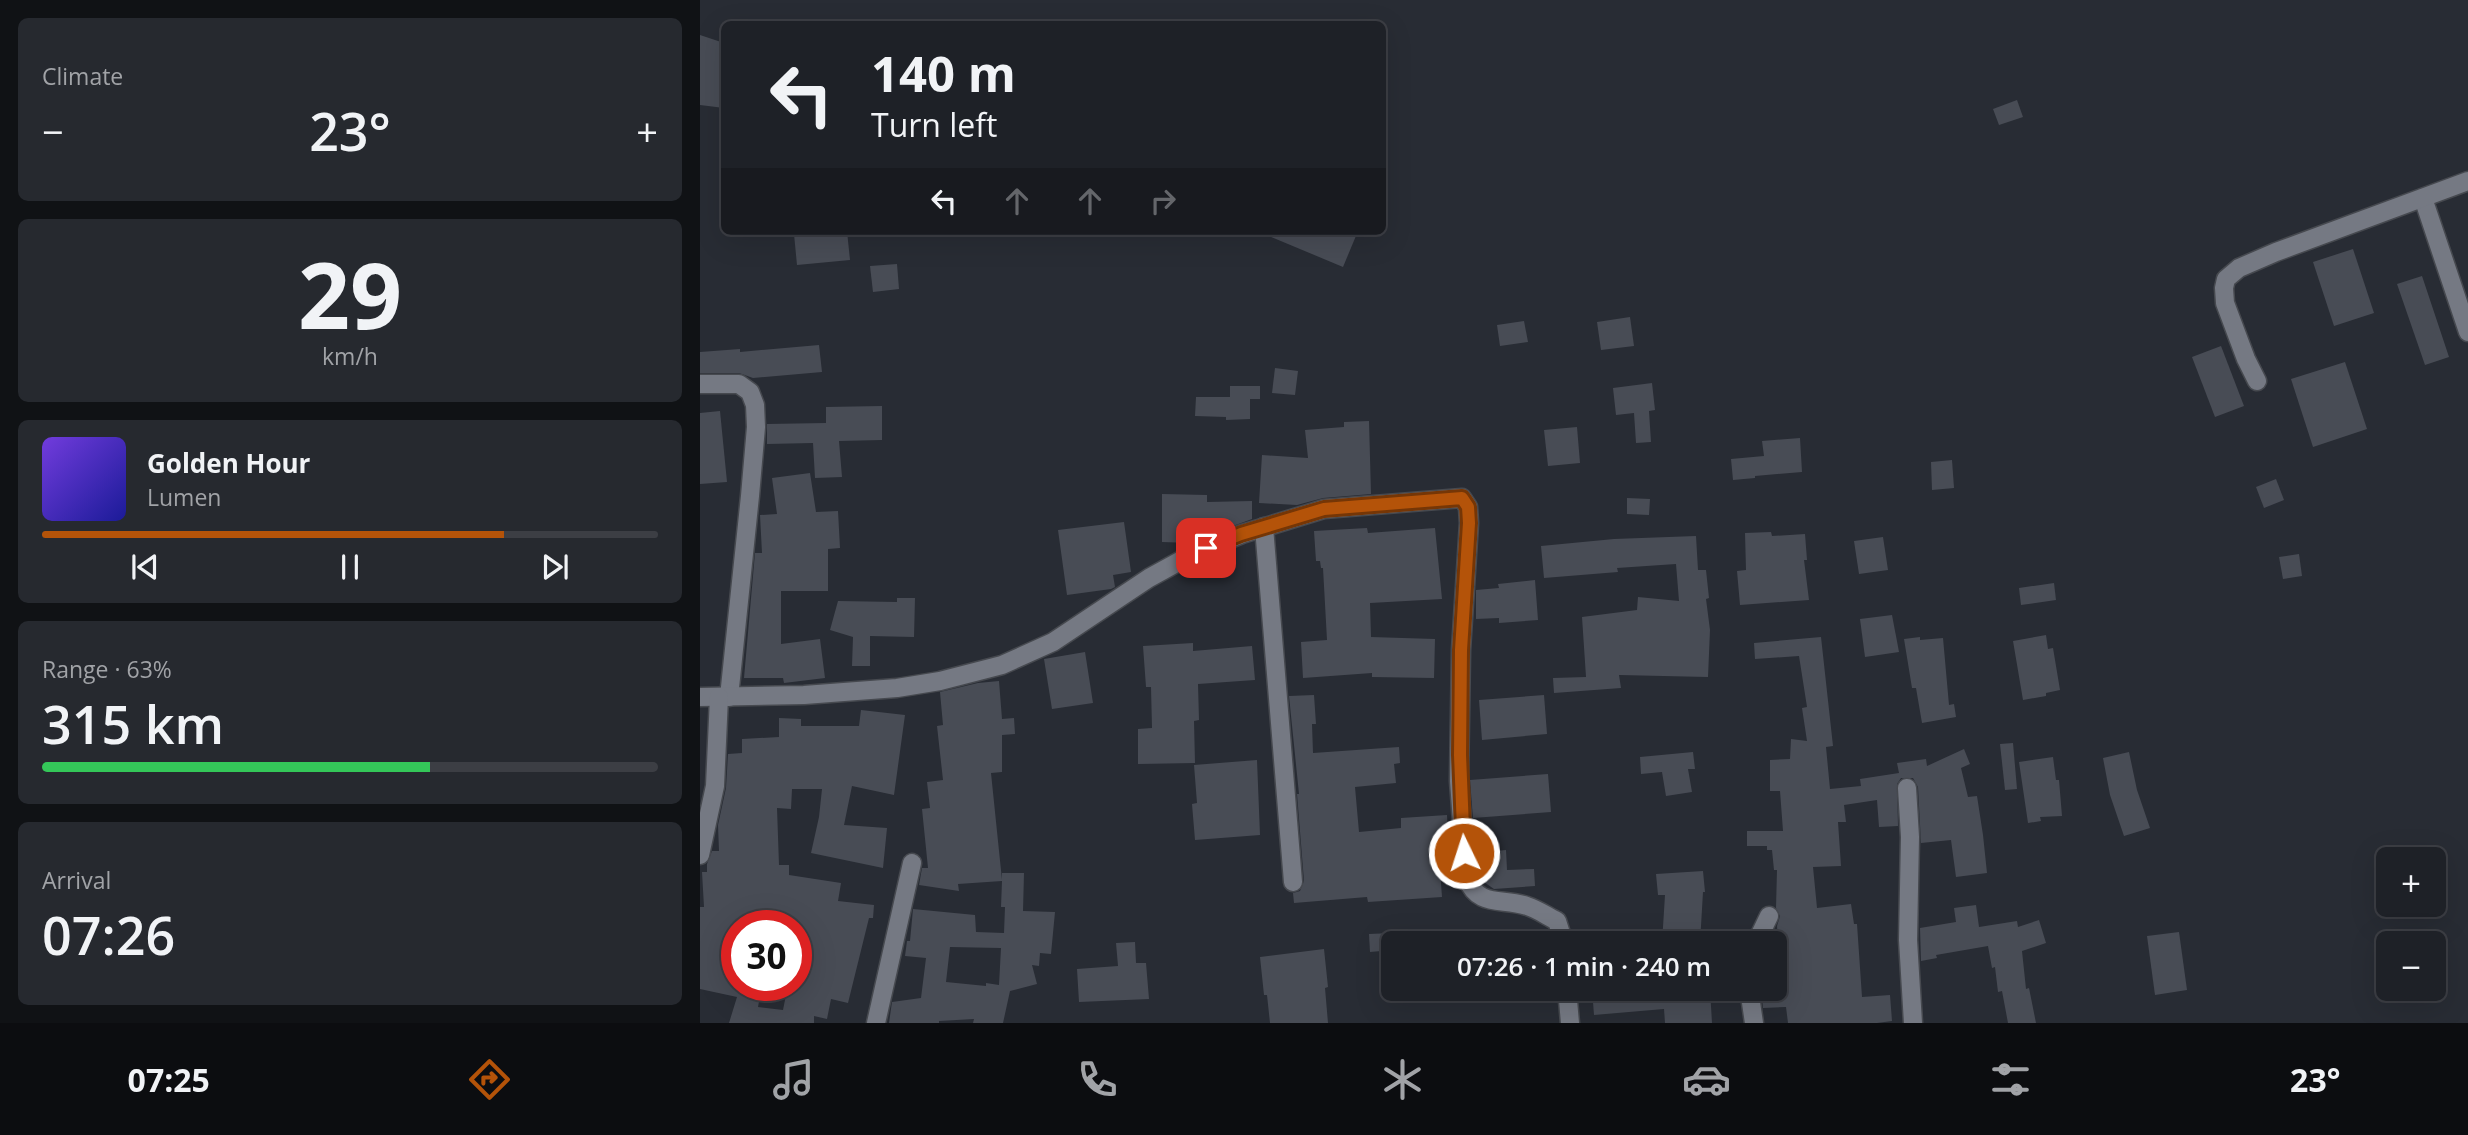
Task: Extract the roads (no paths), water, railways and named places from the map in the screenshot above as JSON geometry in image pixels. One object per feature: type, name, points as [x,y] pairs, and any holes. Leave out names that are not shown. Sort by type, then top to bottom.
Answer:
[{"type":"street","points":[[2257,381],[2225,303],[2226,279],[2239,268],[2276,252],[2468,181]]},
{"type":"street","points":[[2423,198],[2468,332]]},
{"type":"street","points":[[700,384],[739,384],[750,392],[755,405],[756,427],[715,786],[700,855]]},
{"type":"street","points":[[700,697],[804,695],[897,688],[940,681],[1002,665],[1053,642],[1105,605],[1189,556],[1264,527],[1324,509],[1462,498],[1468,507],[1469,523],[1461,650],[1459,781],[1466,877],[1472,891],[1489,900],[1526,905],[1557,920],[1560,931]]},
{"type":"street","points":[[1264,527],[1293,882]]},
{"type":"street","points":[[1907,788],[1910,837],[1908,940],[1913,1023]]},
{"type":"street","points":[[876,1023],[912,863]]},
{"type":"street","points":[[1762,931],[1769,916]]},
{"type":"street","points":[[1568,1001],[1570,1023]]},
{"type":"street","points":[[1751,1001],[1754,1023]]}]
